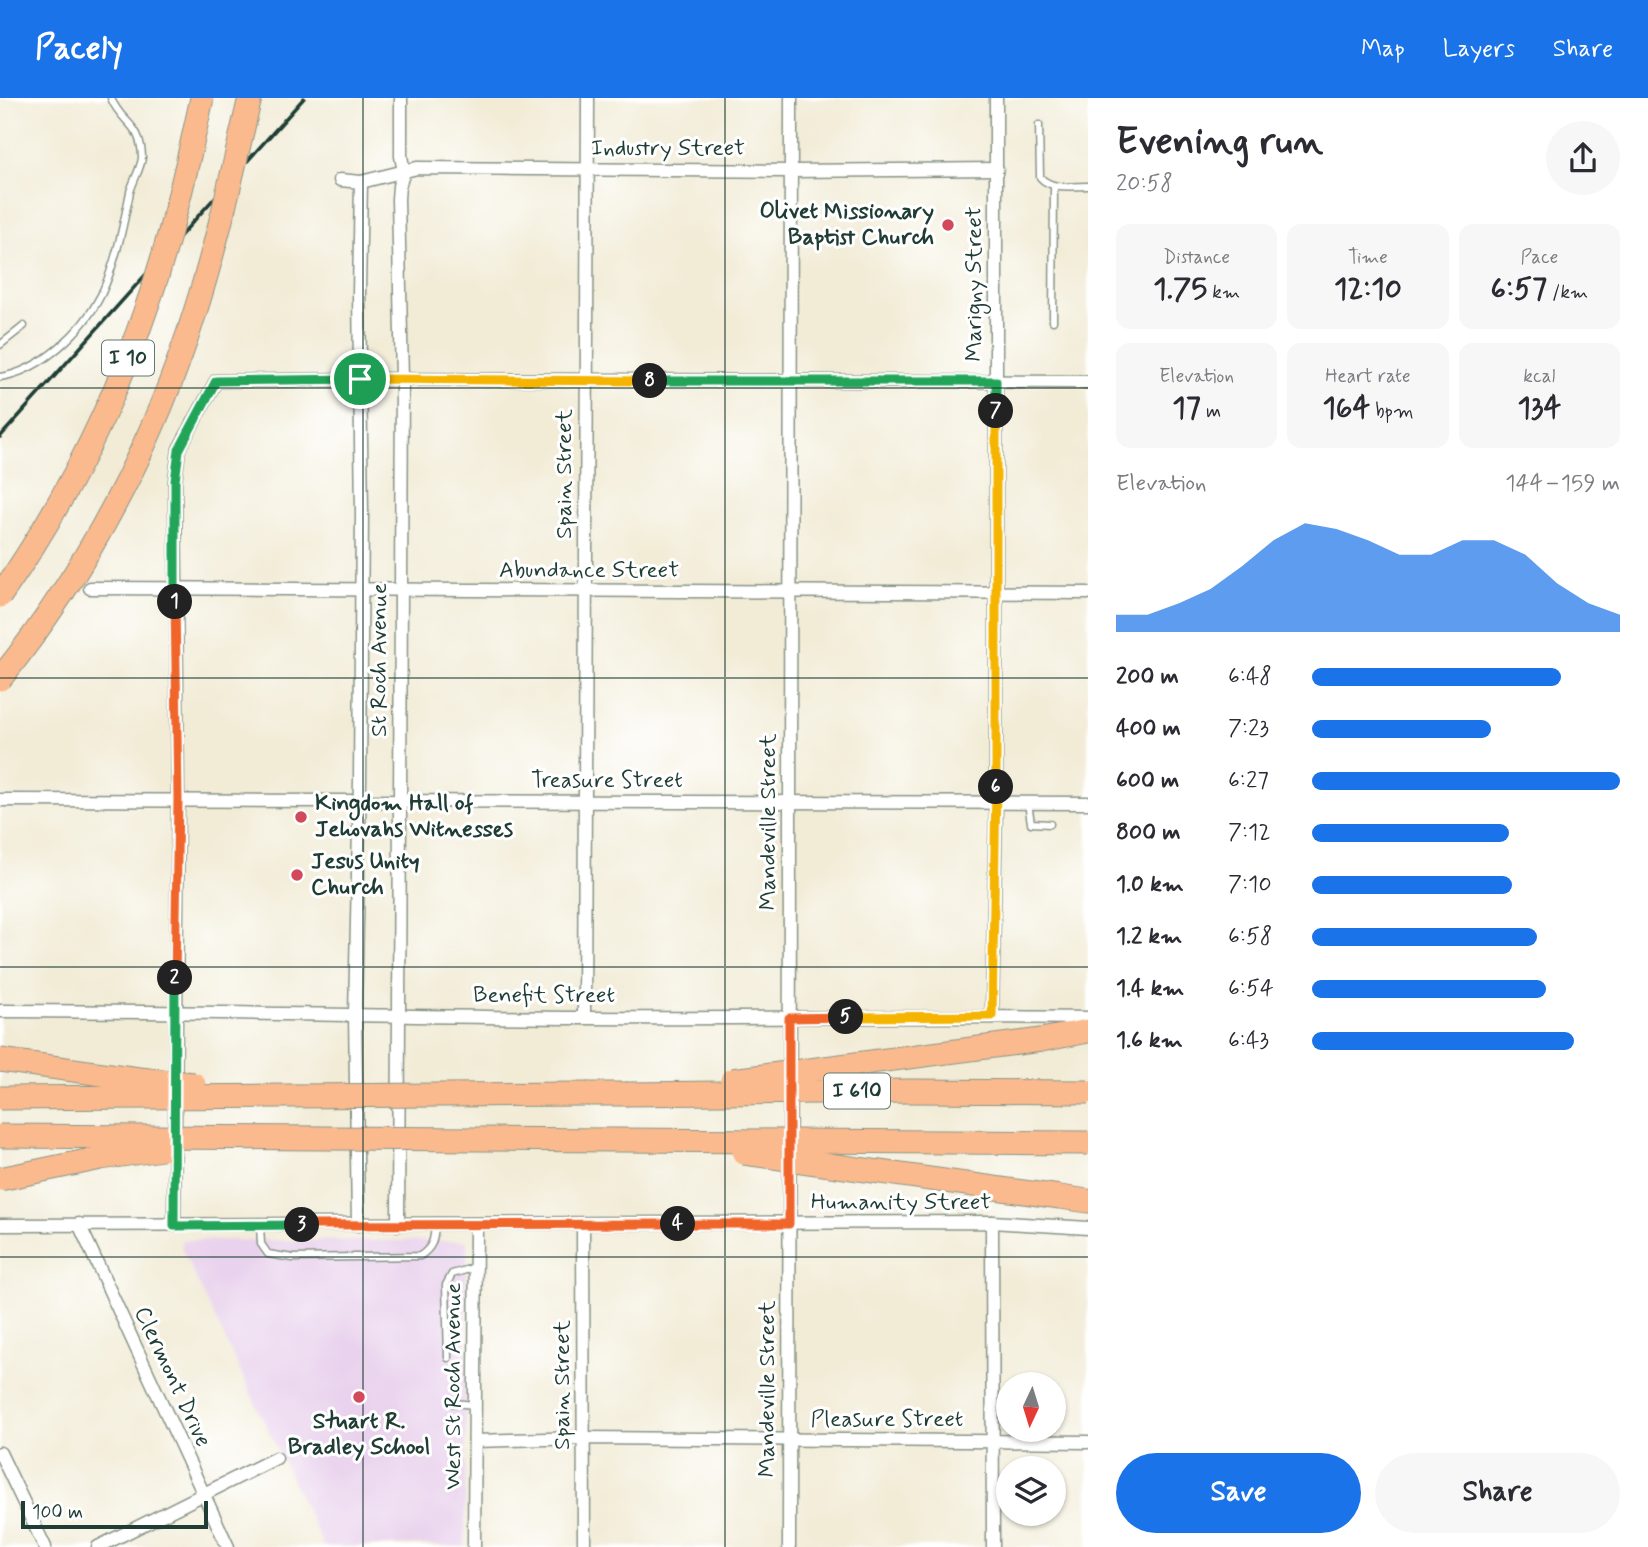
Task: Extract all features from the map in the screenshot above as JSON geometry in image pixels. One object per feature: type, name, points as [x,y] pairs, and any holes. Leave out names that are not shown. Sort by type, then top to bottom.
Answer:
[{"type":"highway","name":"I 10","points":[[0,596],[74,478],[120,379],[149,302],[186,171],[202,98]]},
{"type":"highway","name":"I 10","points":[[0,679],[42,622],[96,537],[148,435],[195,312],[250,98]]},
{"type":"highway","points":[[625,1094],[1041,1040],[1088,1031]]},
{"type":"highway","points":[[0,1060],[139,1079],[333,1096]]},
{"type":"highway","name":"I 610","points":[[0,1098],[1088,1092]]},
{"type":"highway","name":"I 610","points":[[0,1136],[1088,1143]]},
{"type":"highway","points":[[0,1179],[101,1158],[170,1148],[377,1139]]},
{"type":"highway","points":[[658,1141],[1088,1201]]},
{"type":"street","name":"St Roch Avenue","points":[[398,1225],[402,379],[398,199],[404,172],[401,156],[401,98]]},
{"type":"street","name":"Spain Street","points":[[584,1018],[588,98]]},
{"type":"street","name":"Mandeville Street","points":[[789,1547],[791,98]]},
{"type":"street","name":"Marigny Street","points":[[992,1016],[996,803],[996,98]]},
{"type":"street","name":"Industry Street","points":[[340,180],[361,182],[417,168],[790,172],[996,169]]},
{"type":"street","name":"St Roch Avenue","points":[[358,1225],[355,1014],[360,802],[361,182]]},
{"type":"street","points":[[174,1226],[178,799],[175,481],[179,450],[216,381],[402,379],[585,382],[1088,382]]},
{"type":"street","name":"Abundance Street","points":[[90,588],[1088,593]]},
{"type":"street","name":"Treasure Street","points":[[0,800],[1088,803]]},
{"type":"street","name":"Benefit Street","points":[[0,1011],[584,1018],[1088,1018]]},
{"type":"street","points":[[992,1222],[993,1547]]},
{"type":"street","name":"Humanity Street","points":[[0,1225],[992,1222],[1088,1228]]},
{"type":"street","name":"Clermont Drive","points":[[79,1224],[228,1547]]},
{"type":"street","name":"West St Roch Avenue","points":[[474,1547],[476,1224]]},
{"type":"street","name":"Spain Street","points":[[583,1224],[584,1547]]},
{"type":"street","name":"Pleasure Street","points":[[475,1441],[584,1438],[1088,1442]]},
{"type":"street","points":[[0,1453],[45,1547]]},
{"type":"street","points":[[98,1547],[276,1458]]},
{"type":"lane","points":[[0,377],[34,366],[57,349],[91,312],[102,293],[122,229],[133,178],[143,160],[139,136],[131,123],[116,111],[111,98]]},
{"type":"lane","points":[[1039,125],[1040,177],[1045,183],[1054,186],[1088,186]]},
{"type":"lane","points":[[1054,186],[1054,321]]},
{"type":"lane","points":[[0,345],[24,326]]},
{"type":"lane","points":[[1028,803],[1031,822],[1051,824]]},
{"type":"lane","points":[[260,1225],[261,1244],[268,1254],[293,1258],[420,1256],[430,1249],[435,1224]]},
{"type":"lane","points":[[448,1357],[446,1285],[452,1274],[476,1267]]},
{"type":"lane","points":[[453,1403],[475,1405]]},
{"type":"shaded area","name":"Stuart R. Bradley School","points":[[181,1240],[467,1241],[465,1547],[324,1547],[182,1249]]},
{"type":"railway","points":[[0,437],[304,98]]},
{"type":"place","name":"Olivet Missionary Baptist Church","points":[[948,225]]},
{"type":"place","name":"Kingdom Hall of Jehovahs Witnesses","points":[[301,817]]},
{"type":"place","name":"Jesus Unity Church","points":[[297,875]]},
{"type":"place","name":"Stuart R. Bradley School","points":[[359,1397]]},
{"type":"route","points":[[360,379],[585,382],[996,381],[996,803],[992,1016],[789,1018],[789,1224],[174,1226],[178,799],[175,481],[179,450],[216,381],[360,379]]}]
